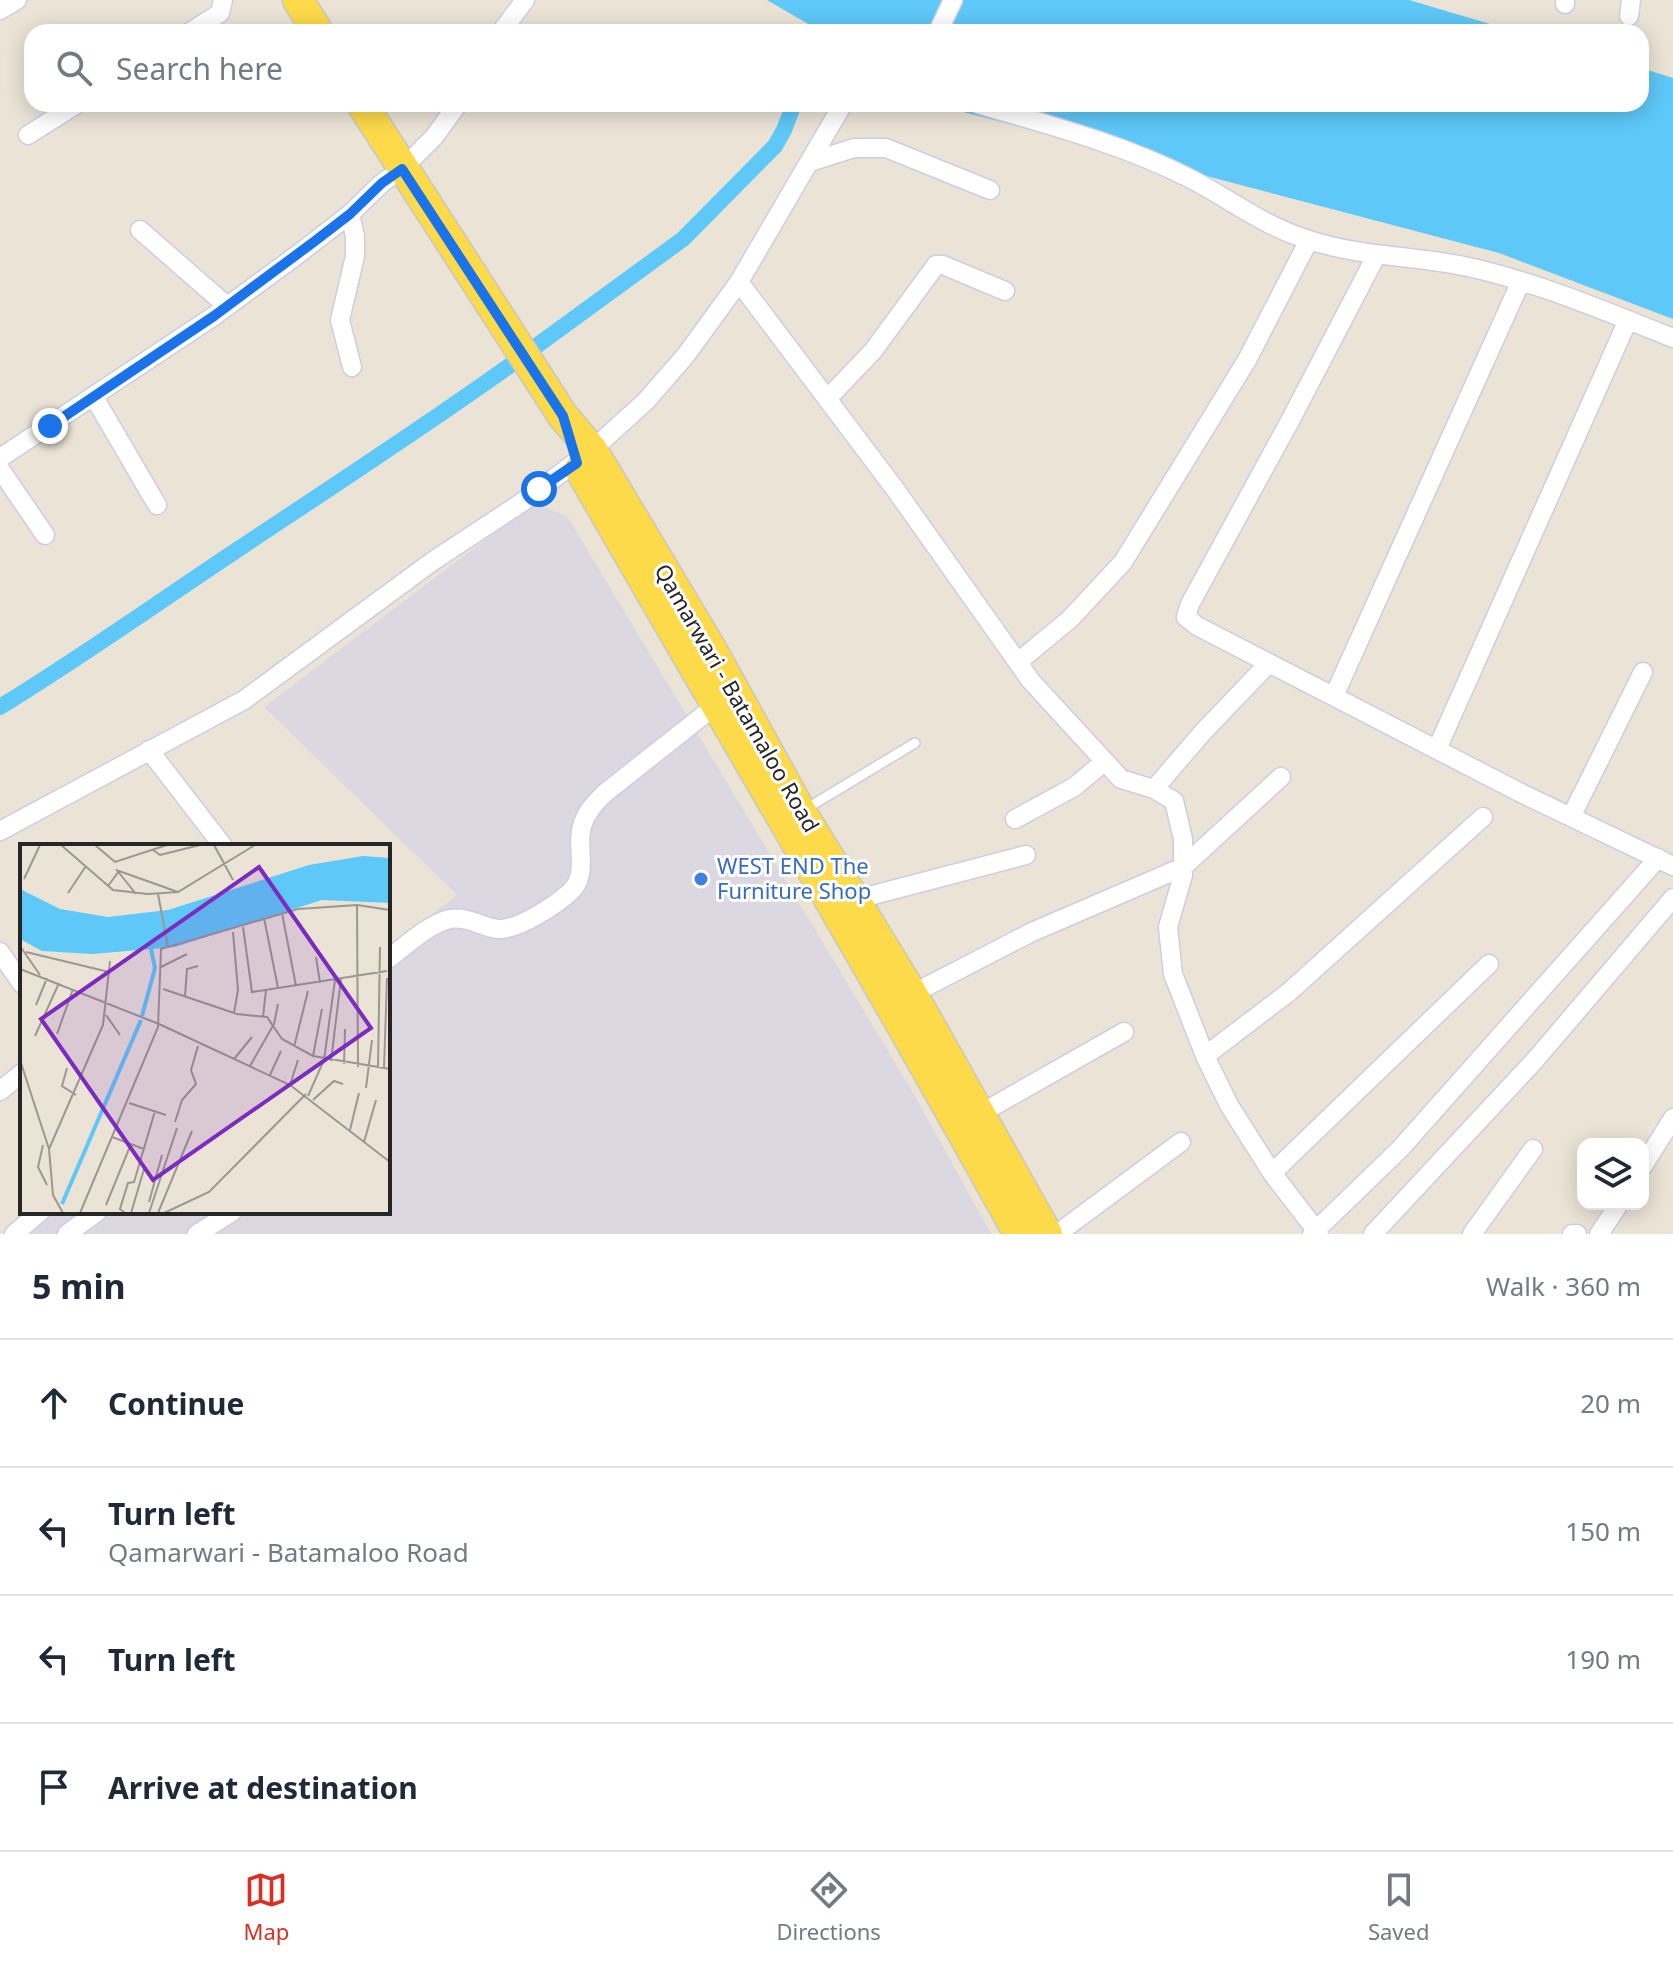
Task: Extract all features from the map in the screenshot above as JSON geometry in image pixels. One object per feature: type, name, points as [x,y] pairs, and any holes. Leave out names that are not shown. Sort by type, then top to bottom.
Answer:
[{"type":"main road","points":[[298,0],[313,24]]},
{"type":"main road","name":"Qamarwari - Batamaloo Road","points":[[367,112],[563,416],[715,706],[890,1005],[1019,1234]]},
{"type":"main road","name":"Qamarwari - Batamaloo Road","points":[[584,456],[717,660],[801,812],[912,994],[1047,1234]]},
{"type":"street","points":[[0,10],[17,0]]},
{"type":"street","points":[[203,24],[220,13],[223,0]]},
{"type":"street","points":[[942,24],[953,0]]},
{"type":"street","points":[[506,24],[522,1]]},
{"type":"street","points":[[28,135],[64,112]]},
{"type":"street","points":[[0,458],[227,306],[350,214],[382,183],[402,169],[434,137],[452,112]]},
{"type":"street","points":[[0,831],[244,700],[433,561],[584,456],[646,401],[686,355],[739,282],[838,112]]},
{"type":"street","points":[[1006,112],[1075,132],[1189,178],[1268,225],[1309,240],[1376,256],[1471,267],[1521,281],[1673,338]]},
{"type":"street","points":[[810,162],[854,148],[886,148],[990,190]]},
{"type":"street","points":[[350,214],[355,256],[340,320],[352,367]]},
{"type":"street","points":[[140,230],[227,306]]},
{"type":"street","points":[[1018,662],[1070,619],[1123,562],[1247,360],[1309,240]]},
{"type":"street","points":[[739,282],[895,489],[1031,681],[1121,779],[1168,795],[1176,805],[1183,839],[1183,867],[1181,887],[1168,927],[1173,974],[1205,1056],[1229,1105],[1272,1173],[1316,1233],[1400,1149],[1666,862],[1571,817],[1190,621],[1186,612],[1376,256]]},
{"type":"street","points":[[827,399],[873,351],[936,265],[943,265],[1005,291]]},
{"type":"street","points":[[1334,696],[1521,281]]},
{"type":"street","points":[[1437,749],[1628,320]]},
{"type":"street","points":[[94,397],[157,505]]},
{"type":"street","points":[[0,469],[45,535]]},
{"type":"street","points":[[1154,789],[1269,663]]},
{"type":"street","points":[[1571,817],[1643,672]]},
{"type":"street","points":[[390,958],[436,924],[451,919],[466,919],[500,929],[516,927],[569,893],[578,883],[582,871],[579,841],[592,807],[605,793],[715,706]]},
{"type":"street","points":[[149,750],[221,844]]},
{"type":"street","points":[[1015,819],[1074,787],[1104,762]]},
{"type":"street","points":[[912,994],[1032,932],[1183,867],[1281,777]]},
{"type":"street","points":[[1205,1056],[1289,992],[1483,817]]},
{"type":"street","points":[[854,900],[1026,855]]},
{"type":"street","points":[[1373,1234],[1536,1059],[1673,898]]},
{"type":"street","points":[[0,952],[11,977]]},
{"type":"street","points":[[1272,1173],[1489,964]]},
{"type":"street","points":[[978,1115],[1124,1032]]},
{"type":"street","points":[[0,1091],[20,1075]]},
{"type":"street","points":[[1649,1156],[1673,1118]]},
{"type":"street","points":[[1057,1234],[1181,1142]]},
{"type":"street","points":[[1472,1234],[1533,1149]]},
{"type":"street","points":[[1599,1234],[1615,1210]]},
{"type":"street","points":[[14,1234],[38,1214]]},
{"type":"street","points":[[67,1234],[94,1214]]},
{"type":"street","points":[[197,1234],[229,1214]]},
{"type":"lane","points":[[801,812],[915,743]]},
{"type":"shaded area","points":[[534,503],[567,516],[916,1098],[991,1234],[26,1234],[51,1214],[390,1214],[390,947],[457,895],[264,707]]},
{"type":"water","points":[[767,0],[1409,0],[1490,24],[808,24]]},
{"type":"water","points":[[1649,70],[1673,78],[1673,319],[1499,253],[964,112],[1649,112]]},
{"type":"waterway","points":[[535,347],[683,239],[775,146],[791,112]]},
{"type":"waterway","points":[[0,707],[409,436],[512,364]]},
{"type":"place","name":"WEST END The Furniture Shop","points":[[701,879]]},
{"type":"route","points":[[50,426],[214,316],[350,214],[382,183],[402,169],[563,416],[577,463],[539,489]]}]
